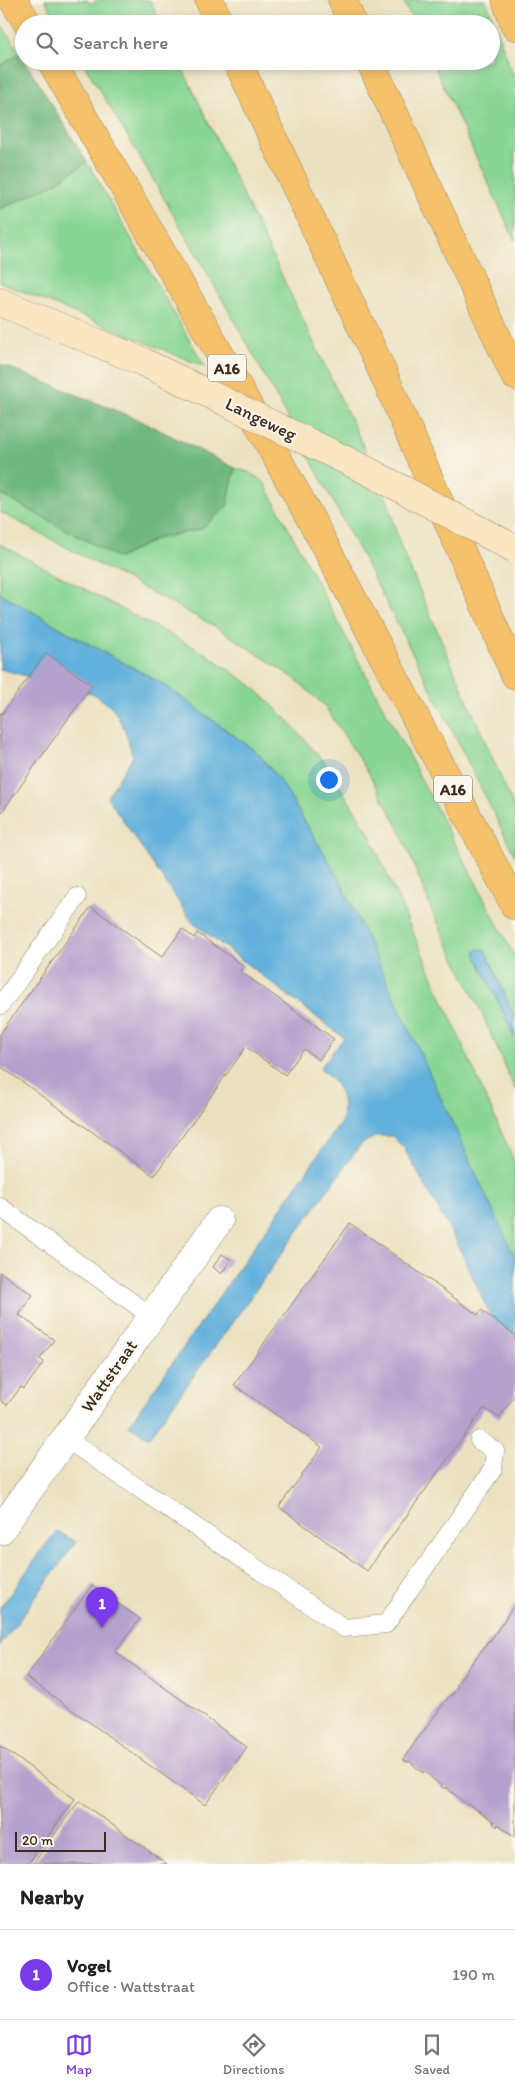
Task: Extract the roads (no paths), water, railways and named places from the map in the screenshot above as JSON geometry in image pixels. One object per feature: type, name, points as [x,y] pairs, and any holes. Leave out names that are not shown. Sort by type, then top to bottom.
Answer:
[{"type":"highway","points":[[13,0],[22,15]]},
{"type":"highway","points":[[209,0],[216,15]]},
{"type":"highway","points":[[342,0],[349,15]]},
{"type":"highway","points":[[506,0],[515,26]]},
{"type":"highway","name":"A16","points":[[56,70],[207,331],[315,527],[515,906]]},
{"type":"highway","points":[[241,70],[384,374],[515,675]]},
{"type":"highway","points":[[374,70],[515,376]]},
{"type":"main road","name":"Langeweg","points":[[0,302],[143,362],[366,470],[515,549]]},
{"type":"street","name":"Wattstraat","points":[[0,1530],[219,1220]]},
{"type":"lane","points":[[0,1006],[77,897]]},
{"type":"lane","points":[[0,1206],[151,1316]]},
{"type":"lane","points":[[65,1438],[344,1628],[386,1624],[493,1469],[495,1451],[479,1440]]},
{"type":"water","points":[[0,593],[163,684],[258,753],[281,782],[340,880],[515,1258],[515,1369],[455,1239],[404,1148],[392,1136],[377,1136],[361,1144],[149,1438],[129,1425],[342,1121],[343,1112],[339,1091],[332,1080],[320,1068],[344,1038],[193,923],[107,797],[133,756],[124,728],[112,707],[96,695],[0,669]]},
{"type":"water","points":[[481,949],[485,950],[515,1018],[515,1038],[475,953]]},
{"type":"water","points":[[56,1531],[76,1542],[0,1646],[0,1608]]},
{"type":"place","name":"Vogel","points":[[102,1628]]}]
